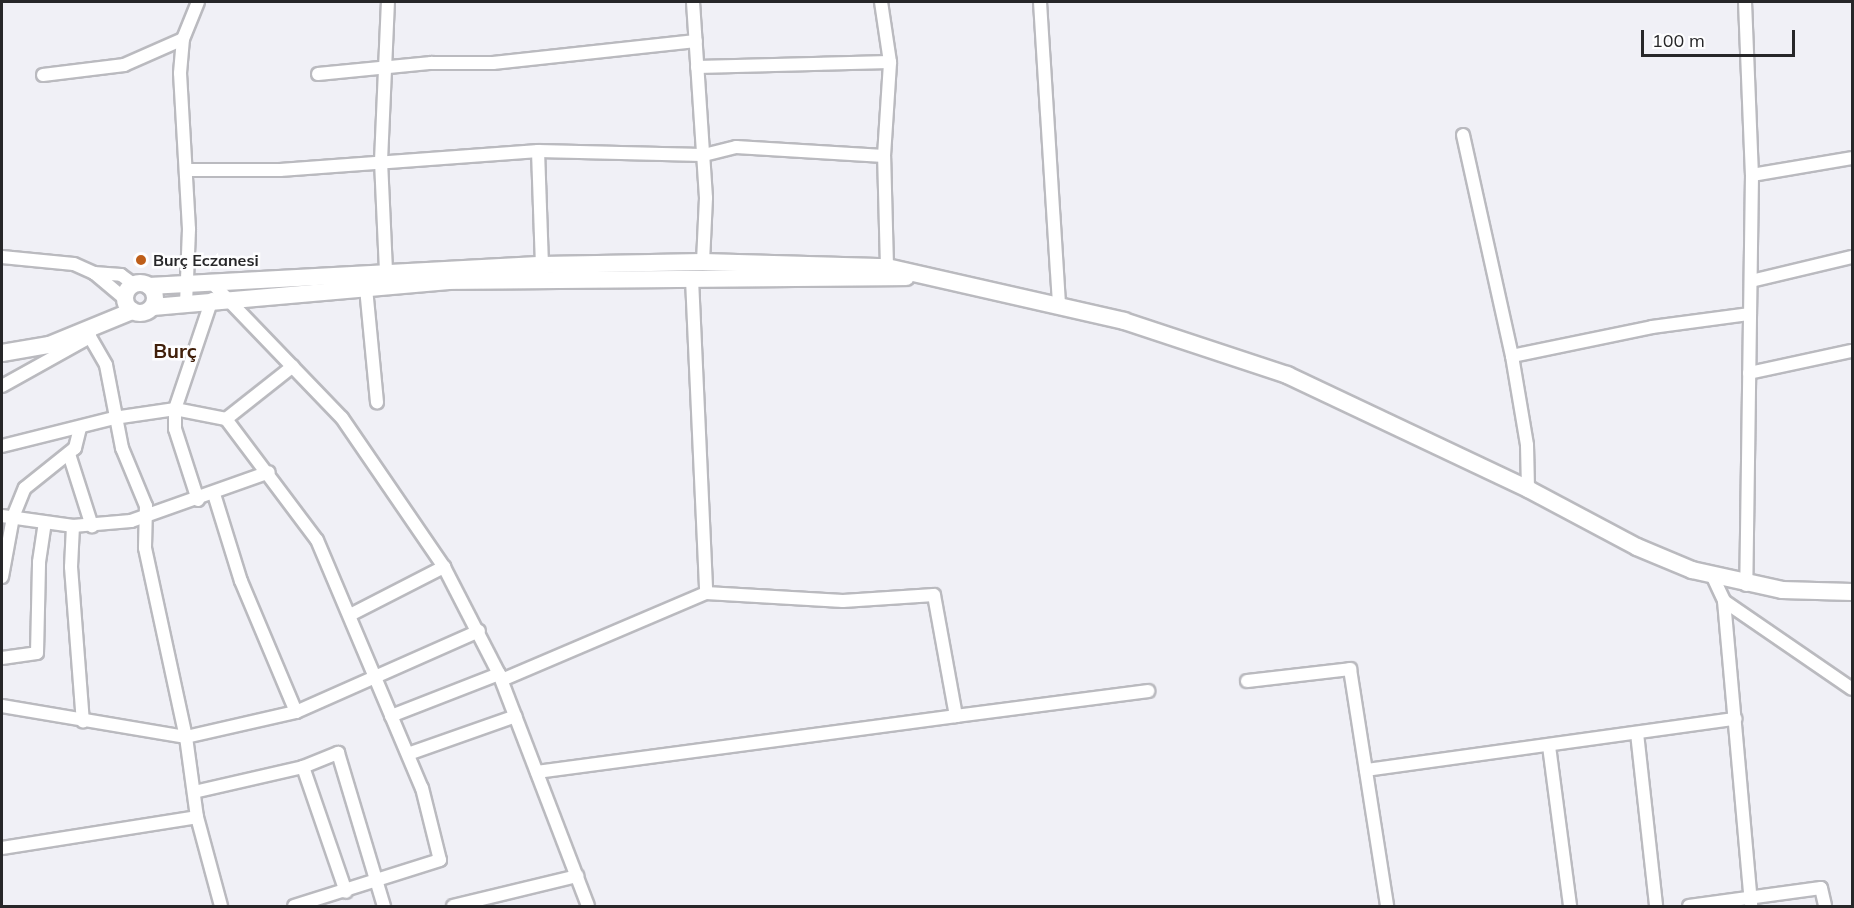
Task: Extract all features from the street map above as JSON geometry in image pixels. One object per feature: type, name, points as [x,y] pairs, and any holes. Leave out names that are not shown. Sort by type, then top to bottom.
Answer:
[{"type":"main road","points":[[142,285],[186,284],[217,294],[681,273],[703,262],[887,267],[918,276],[1059,304],[1157,331],[1287,375],[1528,489],[1637,547],[1713,577],[1746,585],[1808,592],[1852,592]]},
{"type":"main road","points":[[128,305],[141,314],[153,307],[186,303],[217,294],[386,271],[542,265],[681,273],[918,276]]},
{"type":"main road","points":[[2,354],[49,345],[90,333],[128,305],[142,285]]},
{"type":"main road","points":[[142,285],[154,293],[153,307]]},
{"type":"street","points":[[186,303],[187,170],[180,73],[183,39],[198,2]]},
{"type":"street","points":[[386,271],[381,161],[388,2]]},
{"type":"street","points":[[693,2],[704,155],[703,262]]},
{"type":"street","points":[[881,2],[890,62],[884,156],[887,267]]},
{"type":"street","points":[[1040,2],[1059,304]]},
{"type":"street","points":[[1746,2],[1752,175],[1746,585]]},
{"type":"street","points":[[44,75],[124,64],[183,39]]},
{"type":"street","points":[[318,74],[493,63],[696,41]]},
{"type":"street","points":[[697,67],[890,62]]},
{"type":"street","points":[[1463,135],[1512,356],[1527,445],[1528,489]]},
{"type":"street","points":[[187,170],[280,170],[538,151],[704,155],[736,147],[884,156]]},
{"type":"street","points":[[538,151],[542,265]]},
{"type":"street","points":[[1752,175],[1852,158]]},
{"type":"street","points":[[2,257],[46,259],[94,273],[121,275],[142,285]]},
{"type":"street","points":[[1751,280],[1852,257]]},
{"type":"street","points":[[94,273],[128,305]]},
{"type":"street","points":[[681,273],[706,593]]},
{"type":"street","points":[[366,288],[377,402]]},
{"type":"street","points":[[198,500],[175,429],[175,410],[217,294],[342,418],[444,567],[479,631],[500,677],[588,906]]},
{"type":"street","points":[[1512,356],[1642,328],[1750,314]]},
{"type":"street","points":[[2,386],[90,333],[106,365],[114,418],[146,506],[146,548],[186,737],[197,817],[221,906]]},
{"type":"street","points":[[1749,373],[1852,351]]},
{"type":"street","points":[[226,419],[292,366]]},
{"type":"street","points":[[2,446],[114,418],[175,410],[226,419],[269,472],[317,540],[408,754],[440,860],[378,882],[294,906]]},
{"type":"street","points":[[2,574],[7,517],[25,488],[69,454],[78,442],[80,428]]},
{"type":"street","points":[[69,454],[92,526]]},
{"type":"street","points":[[7,517],[73,526],[92,526],[145,518],[269,472]]},
{"type":"street","points":[[214,494],[241,581],[296,712]]},
{"type":"street","points":[[2,658],[37,653],[39,562],[45,522]]},
{"type":"street","points":[[73,526],[71,567],[83,722]]},
{"type":"street","points":[[350,615],[444,567]]},
{"type":"street","points":[[1713,577],[1724,601],[1751,902]]},
{"type":"street","points":[[391,716],[500,677],[706,593],[843,601],[934,595],[956,716]]},
{"type":"street","points":[[1724,601],[1852,689]]},
{"type":"street","points":[[2,705],[83,722],[186,737],[296,712],[479,631]]},
{"type":"street","points":[[1246,681],[1350,669],[1387,906]]},
{"type":"street","points":[[537,772],[1148,691]]},
{"type":"street","points":[[408,754],[516,716]]},
{"type":"street","points":[[1366,770],[1735,719]]},
{"type":"street","points":[[1637,733],[1656,906]]},
{"type":"street","points":[[1549,746],[1570,906]]},
{"type":"street","points":[[195,792],[303,767],[338,753],[384,906]]},
{"type":"street","points":[[303,767],[346,892]]},
{"type":"street","points":[[2,848],[197,817]]},
{"type":"street","points":[[453,906],[577,876]]},
{"type":"street","points":[[1689,906],[1751,902],[1821,888],[1825,906]]},
{"type":"place","name":"Burç Eczanesi","points":[[141,260]]},
{"type":"district","name":"Burç","points":[[175,350]]}]
